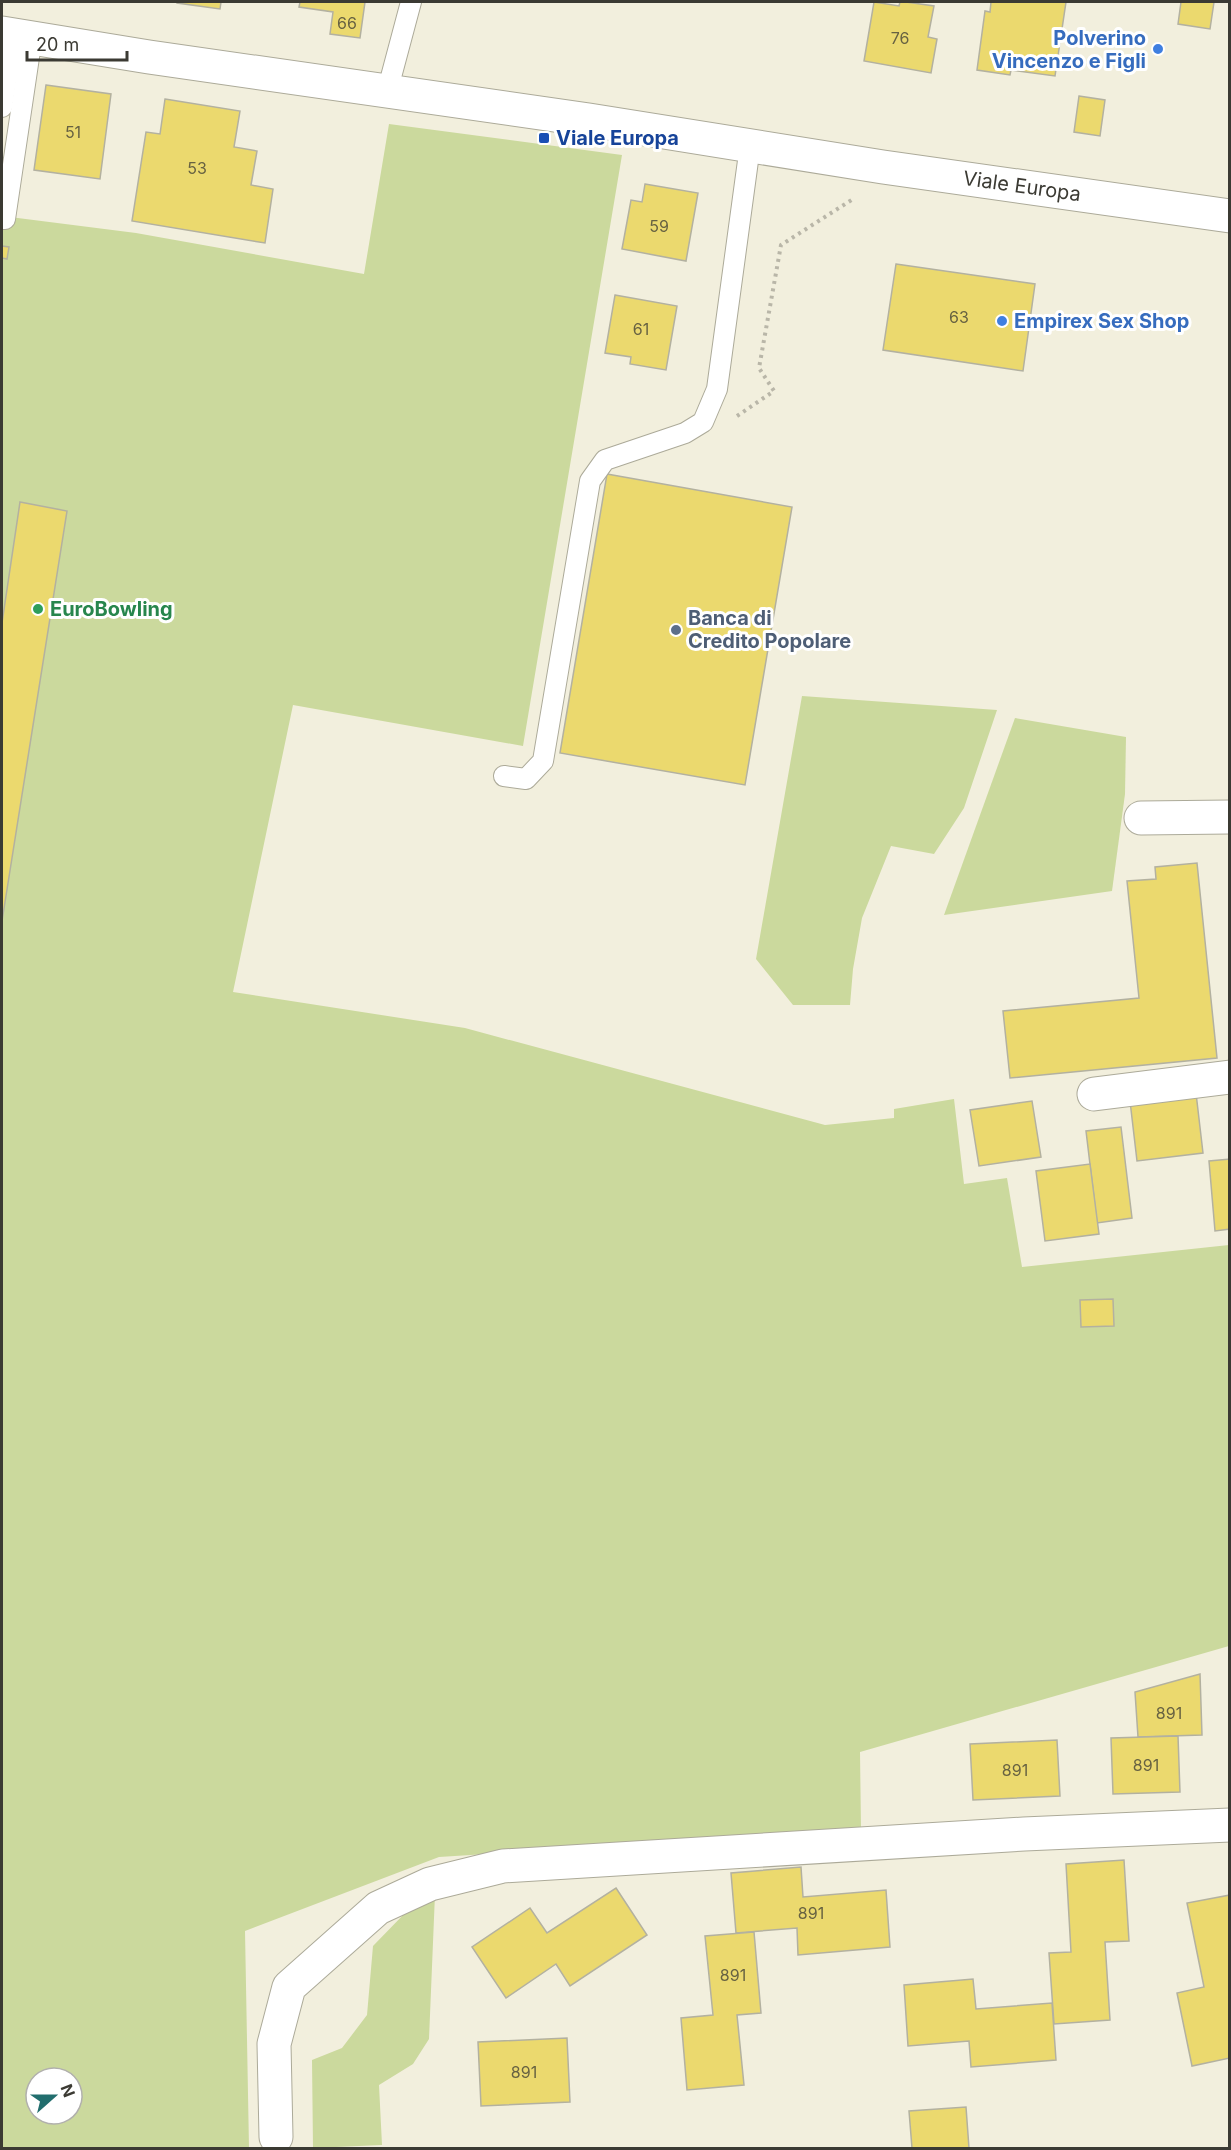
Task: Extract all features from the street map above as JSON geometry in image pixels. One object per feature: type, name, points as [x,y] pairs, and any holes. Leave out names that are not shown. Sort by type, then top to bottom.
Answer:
[{"type":"street","name":"Viale Europa","points":[[15,35],[883,167],[1230,216]]},
{"type":"street","points":[[1141,818],[1230,817]]},
{"type":"street","points":[[1094,1094],[1230,1077]]},
{"type":"street","points":[[276,2137],[274,2044],[289,1987],[378,1908],[430,1884],[503,1866],[1024,1834],[1230,1825]]},
{"type":"lane","points":[[387,92],[411,2]]},
{"type":"lane","points":[[2,107],[15,35]]},
{"type":"lane","points":[[4,219],[15,35]]},
{"type":"lane","points":[[504,776],[526,779],[543,761],[590,481],[605,460],[685,433],[703,422],[717,389],[750,146]]},
{"type":"path","points":[[738,416],[774,391],[759,368],[781,245],[853,199],[854,193]]},
{"type":"green space","points":[[389,124],[622,155],[523,746],[293,705],[233,992],[465,1028],[825,1125],[894,1118],[894,1109],[954,1099],[964,1184],[1007,1178],[1022,1267],[1229,1245],[1229,1646],[860,1752],[861,1830],[439,1857],[245,1931],[249,2148],[2,2148],[2,216],[136,233],[364,274]]},
{"type":"green space","points":[[802,696],[997,710],[964,808],[934,854],[891,846],[862,918],[853,969],[850,1005],[793,1005],[756,959]]},
{"type":"green space","points":[[1015,718],[1126,737],[1125,794],[1112,891],[944,915]]},
{"type":"green space","points":[[435,1894],[429,2039],[413,2064],[379,2085],[382,2145],[313,2148],[312,2060],[342,2048],[367,2015],[373,1946],[407,1911]]},
{"type":"building","points":[[177,2],[221,2],[220,9]]},
{"type":"building","points":[[300,2],[365,2],[360,38],[330,34],[333,12],[299,7]]},
{"type":"building","points":[[874,2],[899,6],[900,2],[906,2],[934,6],[928,37],[937,39],[931,73],[864,61]]},
{"type":"building","points":[[991,2],[1066,2],[1055,76],[1011,70],[1010,75],[977,70],[985,11],[990,12]]},
{"type":"building","points":[[1181,2],[1214,2],[1210,29],[1178,24]]},
{"type":"building","points":[[46,85],[111,94],[100,179],[34,170]]},
{"type":"building","points":[[1079,96],[1105,100],[1100,136],[1074,132]]},
{"type":"building","points":[[165,99],[240,111],[234,147],[257,151],[251,185],[273,189],[265,243],[132,221],[146,132],[160,134]]},
{"type":"building","points":[[645,184],[698,193],[686,261],[622,249],[631,200],[642,202]]},
{"type":"building","points":[[2,246],[9,247],[7,259],[2,258]]},
{"type":"building","points":[[896,264],[1035,284],[1023,371],[883,350]]},
{"type":"building","points":[[615,295],[677,306],[666,370],[630,364],[631,357],[605,353]]},
{"type":"building","name":"Banca di Credito Popolare","points":[[607,474],[792,507],[745,785],[560,753]]},
{"type":"building","points":[[20,502],[67,511],[2,921],[2,623]]},
{"type":"building","points":[[1197,863],[1217,1058],[1010,1078],[1003,1011],[1139,998],[1127,881],[1156,879],[1155,867]]},
{"type":"building","points":[[1196,1093],[1203,1153],[1137,1161],[1130,1101]]},
{"type":"building","points":[[1032,1101],[1041,1157],[979,1166],[970,1110]]},
{"type":"building","points":[[1121,1127],[1132,1218],[1097,1223],[1086,1131]]},
{"type":"building","points":[[1230,1159],[1230,1229],[1215,1231],[1209,1161]]},
{"type":"building","points":[[1090,1164],[1099,1234],[1045,1241],[1036,1171]]},
{"type":"building","points":[[1113,1299],[1114,1326],[1081,1327],[1080,1300]]},
{"type":"building","points":[[1200,1674],[1202,1735],[1138,1737],[1135,1692]]},
{"type":"building","points":[[1178,1736],[1180,1792],[1113,1794],[1111,1738]]},
{"type":"building","points":[[1057,1740],[1060,1796],[973,1800],[970,1744]]},
{"type":"building","points":[[1124,1860],[1129,1941],[1105,1942],[1110,2020],[1054,2024],[1049,1953],[1071,1952],[1066,1864]]},
{"type":"building","points":[[801,1867],[803,1897],[886,1890],[890,1947],[798,1955],[797,1928],[736,1933],[731,1873]]},
{"type":"building","points":[[616,1888],[647,1935],[570,1986],[556,1964],[506,1998],[472,1947],[530,1908],[547,1933]]},
{"type":"building","points":[[1230,1895],[1230,2058],[1192,2066],[1177,1993],[1204,1987],[1187,1903]]},
{"type":"building","points":[[754,1932],[761,2013],[737,2015],[744,2085],[687,2090],[681,2018],[713,2015],[705,1936]]},
{"type":"building","points":[[973,1979],[976,2009],[1052,2003],[1056,2060],[971,2067],[969,2041],[908,2046],[904,1985]]},
{"type":"building","points":[[567,2038],[570,2102],[481,2106],[478,2042]]},
{"type":"building","points":[[966,2107],[969,2148],[912,2148],[909,2111]]},
{"type":"place","name":"Polverino Vincenzo e Figli","points":[[1158,49]]},
{"type":"place","name":"Viale Europa","points":[[544,138]]},
{"type":"place","name":"Empirex Sex Shop","points":[[1002,321]]},
{"type":"place","name":"EuroBowling","points":[[38,609]]},
{"type":"place","name":"Banca di Credito Popolare","points":[[676,630]]}]
